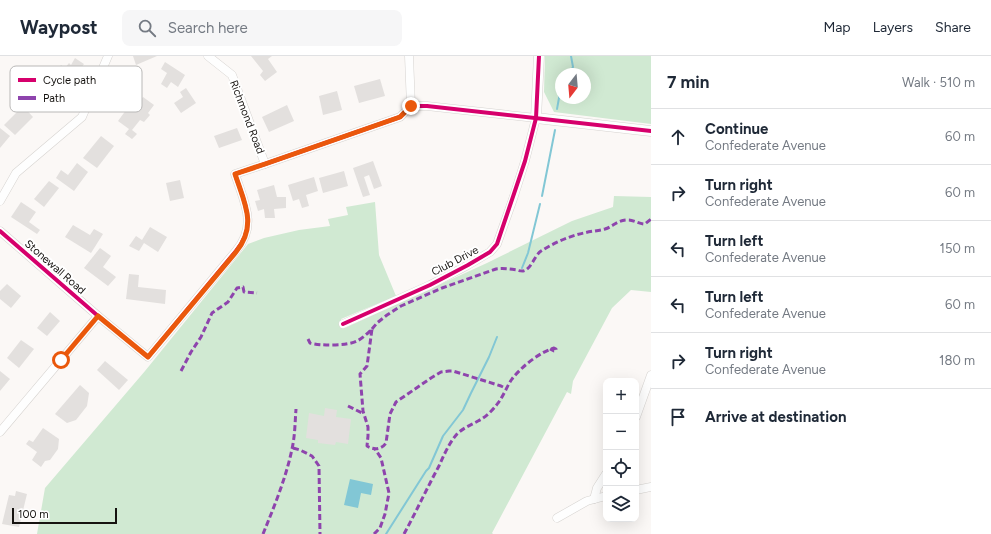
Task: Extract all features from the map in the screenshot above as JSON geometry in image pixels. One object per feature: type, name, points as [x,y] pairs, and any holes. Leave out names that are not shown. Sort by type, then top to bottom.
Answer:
[{"type":"street","points":[[104,66],[108,56]]},
{"type":"street","name":"Richmond Road","points":[[208,56],[232,75],[265,164]]},
{"type":"street","points":[[409,56],[411,106]]},
{"type":"street","points":[[536,118],[539,56]]},
{"type":"street","points":[[265,164],[400,117],[411,106],[427,106],[651,131]]},
{"type":"street","points":[[0,201],[16,172],[82,117],[84,112]]},
{"type":"street","name":"Club Drive","points":[[343,324],[430,285],[490,252],[497,244],[525,161],[536,118]]},
{"type":"street","name":"Stonewall Road","points":[[0,231],[148,357],[243,243],[248,230],[248,214],[235,174],[265,164]]},
{"type":"street","points":[[0,432],[98,316]]},
{"type":"street","points":[[637,414],[651,375]]},
{"type":"street","points":[[594,499],[603,479]]},
{"type":"street","points":[[639,489],[651,487]]},
{"type":"street","points":[[557,518],[581,504],[603,497]]},
{"type":"green space","points":[[545,56],[651,56],[651,124],[554,112],[544,92]]},
{"type":"green space","points":[[614,196],[651,197],[651,292],[631,290],[612,308],[573,381],[571,394],[567,392],[492,533],[493,534],[37,534],[45,488],[145,371],[248,244],[264,238],[299,230],[330,226],[328,219],[348,215],[346,207],[375,202],[379,255],[396,296],[341,319],[345,328],[487,263],[572,221],[613,207]]},
{"type":"water","points":[[350,479],[373,484],[371,495],[361,493],[358,508],[344,505]]},
{"type":"building","points":[[133,56],[157,56],[136,65]]},
{"type":"building","points":[[251,56],[272,56],[268,59],[277,72],[265,81],[260,75],[263,71]]},
{"type":"building","points":[[75,58],[84,64],[83,66],[67,66],[69,63],[71,65]]},
{"type":"building","points":[[165,62],[185,75],[178,87],[171,82],[167,88],[161,84],[167,73],[161,69]]},
{"type":"building","points":[[380,79],[385,96],[359,103],[354,86]]},
{"type":"building","points":[[186,88],[196,103],[181,113],[174,103],[183,97],[180,92]]},
{"type":"building","points":[[337,91],[342,110],[323,115],[319,96]]},
{"type":"building","points":[[143,97],[154,105],[148,113],[150,115],[144,122],[140,120],[132,130],[137,134],[132,139],[125,134],[129,129],[118,121],[125,112],[142,112]]},
{"type":"building","points":[[287,105],[294,121],[269,132],[262,117]]},
{"type":"building","points":[[17,112],[28,112],[33,117],[15,135],[4,125]]},
{"type":"building","points":[[0,128],[10,136],[0,148]]},
{"type":"building","points":[[237,128],[242,140],[219,148],[214,136]]},
{"type":"building","points":[[101,136],[114,146],[97,168],[83,158]]},
{"type":"building","points":[[373,161],[382,186],[374,189],[369,175],[364,177],[370,195],[363,197],[353,168]]},
{"type":"building","points":[[77,163],[88,172],[74,191],[56,178],[61,170],[68,175]]},
{"type":"building","points":[[344,171],[348,186],[323,193],[319,178]]},
{"type":"building","points":[[314,177],[318,191],[306,195],[309,206],[302,208],[299,199],[293,201],[288,185]]},
{"type":"building","points":[[180,180],[184,198],[170,201],[166,183]]},
{"type":"building","points":[[49,181],[59,188],[44,207],[34,199]]},
{"type":"building","points":[[274,185],[277,197],[286,197],[286,208],[274,209],[275,218],[265,218],[264,209],[258,211],[255,201],[260,200],[257,190]]},
{"type":"building","points":[[21,202],[36,212],[29,222],[40,230],[37,234],[11,217]]},
{"type":"building","points":[[73,225],[90,235],[94,229],[103,234],[91,253],[65,237]]},
{"type":"building","points":[[150,227],[167,237],[158,252],[144,243],[139,251],[129,246],[136,236],[142,240]]},
{"type":"building","points":[[100,248],[111,256],[103,267],[116,277],[108,286],[84,268]]},
{"type":"building","points":[[129,274],[139,275],[138,287],[166,290],[165,304],[126,299]]},
{"type":"building","points":[[7,284],[21,296],[11,308],[0,299],[0,291]]},
{"type":"building","points":[[50,312],[60,321],[47,336],[37,328]]},
{"type":"building","points":[[21,340],[34,349],[19,368],[7,358]]},
{"type":"building","points":[[105,361],[128,380],[119,390],[97,370]]},
{"type":"building","points":[[0,371],[10,379],[0,391]]},
{"type":"building","points":[[80,385],[89,393],[87,406],[76,420],[67,423],[55,414]]},
{"type":"building","points":[[325,408],[337,410],[336,417],[351,419],[348,444],[336,442],[335,445],[318,443],[318,440],[306,438],[309,413],[324,416]]},
{"type":"building","points":[[43,428],[59,439],[58,449],[50,460],[45,461],[41,467],[32,460],[37,452],[26,444],[29,440],[33,442]]},
{"type":"building","points":[[16,491],[27,494],[19,527],[2,524],[9,495],[15,496]]},
{"type":"waterway","points":[[571,56],[572,68]]},
{"type":"waterway","points":[[557,109],[558,104]]},
{"type":"waterway","points":[[542,196],[555,130]]},
{"type":"waterway","points":[[522,268],[528,253],[540,204]]},
{"type":"waterway","points":[[386,534],[429,468],[443,436],[463,410],[497,337]]},
{"type":"marked path","points":[[372,329],[387,315],[401,306],[442,288],[496,269],[526,270],[541,251],[567,238],[578,234],[605,229],[624,220],[645,224],[651,219]]},
{"type":"marked path","points":[[181,371],[201,337],[212,313],[228,302],[237,288],[243,287],[244,292],[257,293]]},
{"type":"marked path","points":[[308,339],[310,343],[315,344],[347,344],[359,340],[372,329],[367,366],[360,374],[363,411],[368,427],[367,446],[372,448],[380,448],[386,443],[390,414],[396,402],[441,372],[453,371],[507,389]]},
{"type":"marked path","points":[[404,534],[447,449],[457,434],[492,411],[516,374],[537,356],[549,350],[554,348],[556,351],[554,351],[550,349]]},
{"type":"marked path","points":[[348,406],[364,414]]},
{"type":"marked path","points":[[263,534],[289,460],[294,439],[296,409]]},
{"type":"marked path","points":[[293,448],[312,456],[319,466],[320,534]]},
{"type":"marked path","points":[[374,534],[380,528],[385,514],[389,493],[381,458],[375,449]]},
{"type":"cycle path","points":[[343,324],[430,285],[490,252],[497,244],[525,161],[536,118],[539,56]]},
{"type":"cycle path","points":[[0,231],[148,357],[243,241],[248,223],[247,213],[235,174],[400,117],[411,106],[427,106],[651,131]]},
{"type":"route","points":[[61,360],[98,316],[148,357],[236,252],[245,239],[248,230],[248,214],[235,174],[400,117],[411,106]]}]
